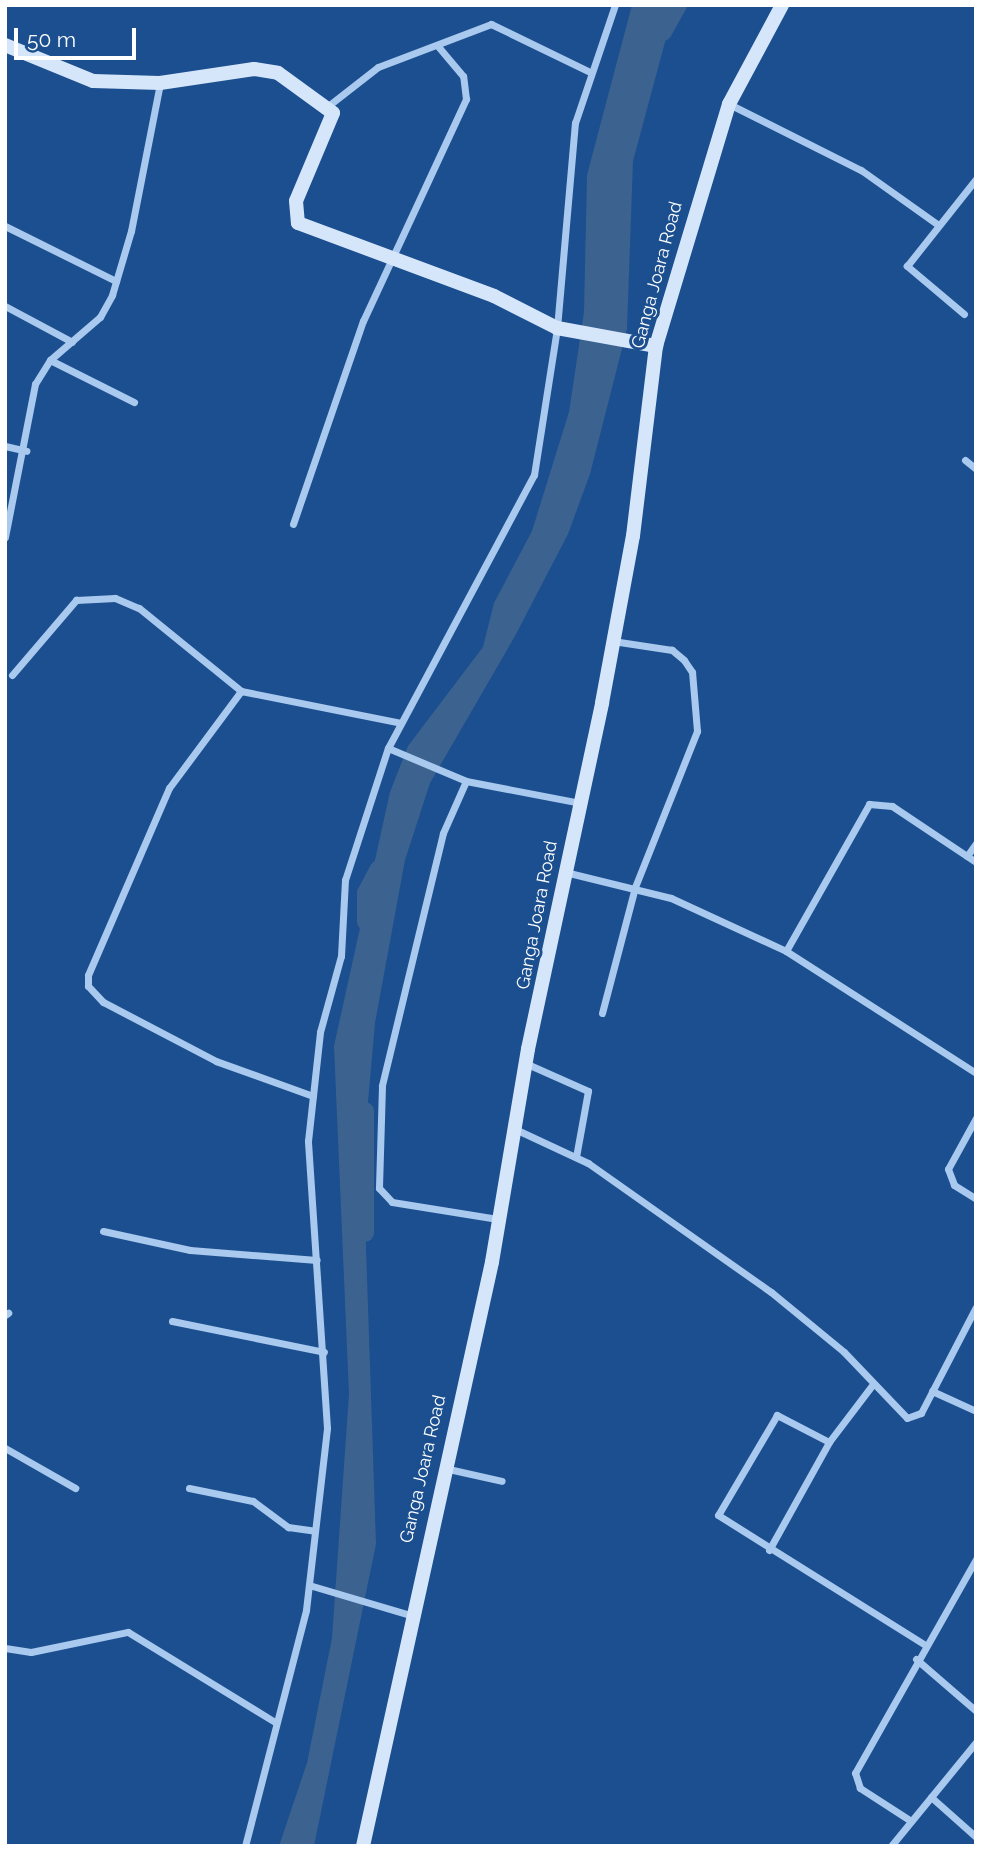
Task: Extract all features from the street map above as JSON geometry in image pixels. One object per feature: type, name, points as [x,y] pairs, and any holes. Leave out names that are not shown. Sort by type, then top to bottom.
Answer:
[{"type":"main road","name":"Ganga Joara Road","points":[[363,1846],[410,1615],[498,1219],[525,1063],[613,641],[633,536],[656,346],[729,104],[782,5]]},
{"type":"main road","points":[[5,45],[80,79],[160,83],[266,69],[328,106],[332,122],[296,201],[298,223],[394,263],[494,296],[564,329],[656,346]]},
{"type":"street","points":[[245,1846],[309,1585],[327,1428],[308,1141],[320,1032],[341,956],[345,880],[388,748],[534,475],[564,329],[575,123],[588,71],[615,5]]},
{"type":"street","points":[[328,106],[378,67],[439,47],[491,24],[588,71]]},
{"type":"street","points":[[293,524],[358,334],[394,263],[466,99],[463,76],[439,47]]},
{"type":"street","points":[[5,537],[26,451],[35,384],[50,360],[100,317],[116,281],[160,83]]},
{"type":"street","points":[[729,104],[861,170],[937,224]]},
{"type":"street","points":[[964,314],[907,266],[937,224],[976,179]]},
{"type":"street","points":[[5,226],[116,281]]},
{"type":"street","points":[[5,306],[72,341]]},
{"type":"street","points":[[50,360],[134,402]]},
{"type":"street","points":[[5,446],[26,451]]},
{"type":"street","points":[[965,460],[976,468]]},
{"type":"street","points":[[12,674],[76,600],[115,598],[139,608],[241,691],[401,723]]},
{"type":"street","points":[[602,1013],[635,887],[697,731],[692,672],[684,660],[672,650],[613,641]]},
{"type":"street","points":[[241,691],[169,788],[92,962],[88,986],[103,1002],[201,1054],[313,1096]]},
{"type":"street","points":[[388,748],[466,781],[580,803]]},
{"type":"street","points":[[466,781],[443,833],[382,1086],[379,1188],[392,1202],[498,1219]]},
{"type":"street","points":[[786,951],[869,804],[892,806],[976,862]]},
{"type":"street","points":[[967,856],[976,843]]},
{"type":"street","points":[[565,872],[635,887],[786,951],[976,1073]]},
{"type":"street","points":[[525,1063],[588,1091],[576,1157]]},
{"type":"street","points":[[976,1118],[948,1169],[954,1185],[976,1199]]},
{"type":"street","points":[[513,1128],[576,1157],[771,1292],[907,1418],[921,1413],[976,1307]]},
{"type":"street","points":[[103,1231],[202,1251],[317,1261]]},
{"type":"street","points":[[172,1321],[324,1352]]},
{"type":"street","points":[[769,1550],[829,1442],[873,1384]]},
{"type":"street","points":[[932,1391],[976,1410]]},
{"type":"street","points":[[829,1442],[777,1415],[720,1504],[723,1523],[924,1644]]},
{"type":"street","points":[[5,1448],[75,1488]]},
{"type":"street","points":[[443,1468],[502,1481]]},
{"type":"street","points":[[189,1488],[253,1501],[288,1527],[315,1531]]},
{"type":"street","points":[[911,1821],[854,1781],[915,1659],[976,1559]]},
{"type":"street","points":[[309,1585],[410,1615]]},
{"type":"street","points":[[5,1648],[32,1653],[128,1632],[275,1722]]},
{"type":"street","points":[[915,1659],[976,1711]]},
{"type":"street","points":[[891,1846],[976,1742]]},
{"type":"street","points":[[931,1797],[976,1837]]},
{"type":"water","points":[[632,5],[675,5],[633,161],[627,329],[590,474],[568,534],[515,636],[430,783],[405,860],[375,1023],[363,1158],[376,1544],[314,1846],[279,1846],[307,1763],[332,1638],[349,1394],[334,1046],[390,792],[408,746],[483,647],[494,603],[532,531],[569,412],[584,312],[587,175]]},
{"type":"waterway","points":[[663,32],[678,5]]},
{"type":"waterway","points":[[366,922],[366,893],[379,869]]},
{"type":"waterway","points":[[365,1111],[365,1233]]}]
